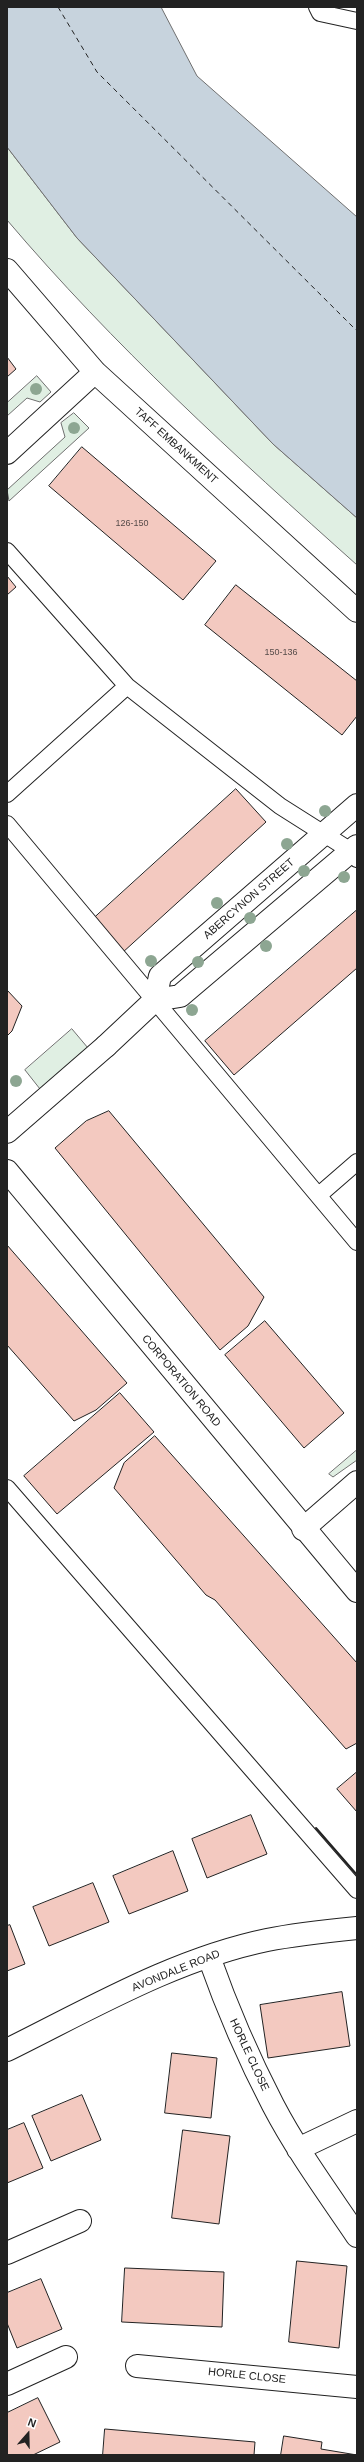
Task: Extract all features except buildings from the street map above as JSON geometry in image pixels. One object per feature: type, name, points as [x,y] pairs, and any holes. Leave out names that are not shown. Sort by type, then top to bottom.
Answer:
[{"type":"street","name":"TAFF EMBANKMENT","points":[[7,270],[95,372],[357,611]]},
{"type":"street","points":[[7,453],[95,372]]},
{"type":"street","name":"ABERCYNON STREET","points":[[156,1000],[160,976],[357,806]]},
{"type":"street","points":[[7,1132],[106,1046],[156,1000],[180,996],[355,852]]},
{"type":"street","name":"CORPORATION ROAD","points":[[7,1171],[303,1529],[357,1591]]},
{"type":"street","points":[[303,1529],[357,1482]]},
{"type":"street","name":"AVONDALE ROAD","points":[[7,2050],[142,1984],[209,1957],[266,1940],[357,1928]]},
{"type":"street","name":"HORLE CLOSE","points":[[209,1957],[234,2023],[273,2106],[298,2149],[357,2236]]},
{"type":"street","points":[[298,2149],[357,2121]]},
{"type":"street","points":[[7,2253],[80,2221]]},
{"type":"street","points":[[7,2384],[66,2357]]},
{"type":"street","name":"HORLE CLOSE","points":[[137,2366],[357,2387]]},
{"type":"lane","points":[[317,7],[320,13],[357,21]]},
{"type":"lane","points":[[7,551],[127,686],[280,806],[355,852]]},
{"type":"lane","points":[[7,794],[127,686]]},
{"type":"lane","points":[[7,824],[156,1000],[357,1242]]},
{"type":"lane","points":[[319,1195],[357,1162]]},
{"type":"lane","points":[[7,1488],[357,1890]]},
{"type":"green space","points":[[7,147],[77,238],[273,444],[357,518],[357,565],[221,441],[132,355],[47,266],[7,220]]},
{"type":"green space","points":[[37,376],[51,392],[40,402],[27,398],[7,416],[7,403]]},
{"type":"green space","points":[[74,413],[89,428],[9,501],[7,490],[65,437],[61,423]]},
{"type":"green space","points":[[72,1029],[88,1048],[40,1089],[25,1070]]},
{"type":"green space","points":[[357,1450],[357,1460],[333,1477],[329,1474]]},
{"type":"shaded area","points":[[7,7],[161,7],[197,76],[357,217],[357,518],[273,444],[77,238],[7,147]]},
{"type":"ferry route","points":[[58,7],[97,72],[357,331]]},
{"type":"wall","points":[[316,1828],[357,1875]]}]
